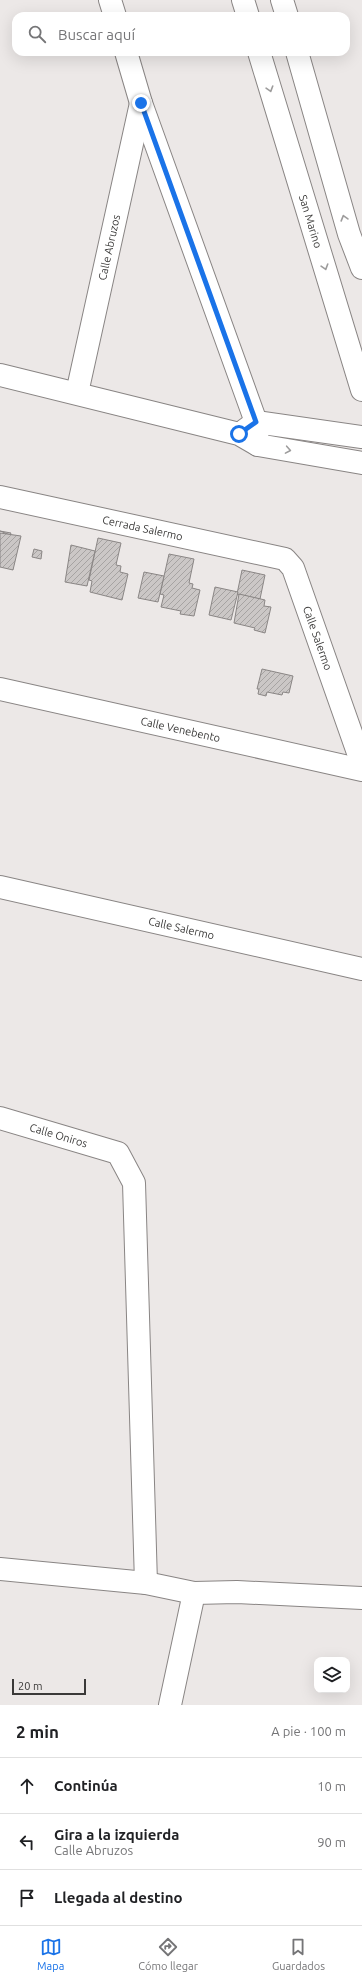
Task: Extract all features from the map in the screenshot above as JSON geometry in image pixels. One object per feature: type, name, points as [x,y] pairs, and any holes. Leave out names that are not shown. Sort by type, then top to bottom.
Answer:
[{"type":"street","points":[[110,0],[114,12]]},
{"type":"street","points":[[243,0],[247,12]]},
{"type":"street","points":[[282,0],[286,12]]},
{"type":"street","name":"Calle Abruzos","points":[[127,56],[141,103],[247,428]]},
{"type":"street","name":"San Marino","points":[[260,56],[362,390]]},
{"type":"street","points":[[298,56],[349,234],[362,268]]},
{"type":"street","name":"Calle Abruzos","points":[[77,393],[141,103]]},
{"type":"street","points":[[0,375],[77,393],[247,428],[362,437]]},
{"type":"street","points":[[247,428],[258,445],[362,463]]},
{"type":"street","name":"Cerrada Salermo","points":[[0,497],[285,559]]},
{"type":"street","name":"Calle Salermo","points":[[285,559],[293,568],[362,764]]},
{"type":"street","name":"Calle Venebento","points":[[0,689],[362,770]]},
{"type":"street","name":"Calle Salermo","points":[[0,887],[362,969]]},
{"type":"street","name":"Calle Oniros","points":[[0,1118],[118,1153],[134,1183],[146,1583]]},
{"type":"street","points":[[0,1569],[146,1583],[194,1593],[237,1592],[362,1598]]},
{"type":"street","points":[[170,1705],[194,1593]]},
{"type":"building","points":[[0,531],[11,533],[10,535]]},
{"type":"building","points":[[0,533],[21,536],[13,570],[0,567]]},
{"type":"building","points":[[98,538],[121,543],[116,565],[121,566],[120,572],[128,574],[122,600],[90,592],[92,581],[89,580]]},
{"type":"building","points":[[71,545],[95,551],[87,586],[65,582]]},
{"type":"building","points":[[34,549],[42,551],[41,559],[32,557]]},
{"type":"building","points":[[169,554],[194,559],[189,583],[193,584],[192,588],[200,590],[194,616],[180,614],[181,611],[161,607],[164,595],[160,594]]},
{"type":"building","points":[[242,570],[265,575],[260,599],[237,594]]},
{"type":"building","points":[[144,572],[164,576],[158,602],[138,598]]},
{"type":"building","points":[[215,587],[238,592],[231,620],[209,615]]},
{"type":"building","points":[[239,594],[265,600],[264,606],[271,607],[265,633],[254,630],[255,628],[234,623]]},
{"type":"building","points":[[262,669],[293,676],[289,693],[283,692],[282,695],[267,692],[266,696],[258,694],[259,689],[257,689]]},
{"type":"route","points":[[141,103],[256,422],[239,434]]}]
